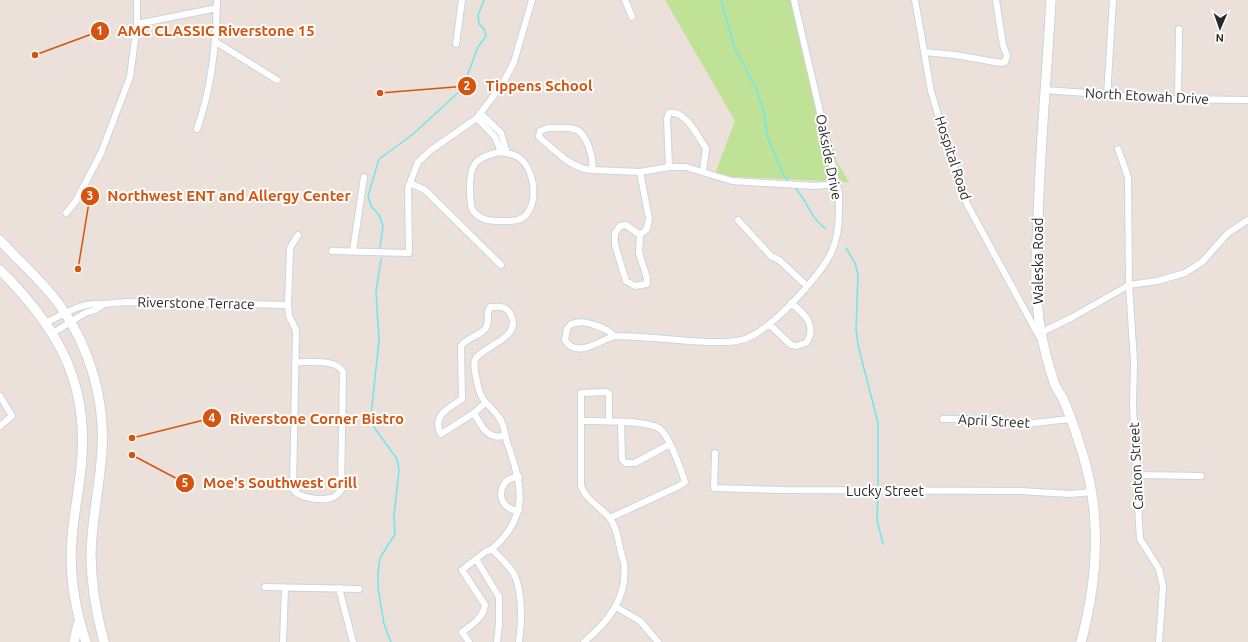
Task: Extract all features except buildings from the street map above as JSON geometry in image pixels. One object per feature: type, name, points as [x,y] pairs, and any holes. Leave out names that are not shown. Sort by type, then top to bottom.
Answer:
[{"type":"street","points":[[66,213],[76,201],[101,153],[130,77],[137,24],[137,0]]},
{"type":"street","points":[[197,129],[208,92],[216,42],[217,0]]},
{"type":"street","points":[[456,44],[462,0]]},
{"type":"street","points":[[332,251],[409,253],[408,188],[418,162],[431,150],[478,116],[503,83],[514,62],[532,0]]},
{"type":"street","points":[[625,0],[632,17]]},
{"type":"street","name":"Oakside Drive","points":[[614,336],[609,331],[595,325],[581,322],[571,324],[567,329],[564,340],[572,347],[578,349],[591,346],[614,336],[730,342],[751,338],[769,324],[791,303],[821,269],[835,243],[840,212],[837,184],[794,0]]},
{"type":"street","name":"Hospital Road","points":[[915,0],[931,91],[957,179],[967,204],[1045,347]]},
{"type":"street","points":[[924,52],[956,55],[1001,63],[1005,62],[1007,56],[1003,46],[996,0]]},
{"type":"street","name":"Waleska Road","points":[[1051,0],[1040,166],[1036,257],[1036,301],[1045,347],[1056,386],[1063,399],[1083,455],[1092,492],[1096,517],[1097,548],[1093,585],[1089,611],[1081,642]]},
{"type":"street","points":[[1107,96],[1113,0]]},
{"type":"street","points":[[137,24],[217,8]]},
{"type":"street","points":[[1178,99],[1179,29]]},
{"type":"street","points":[[216,42],[277,80]]},
{"type":"street","name":"North Etowah Drive","points":[[1046,90],[1107,96],[1248,100]]},
{"type":"street","points":[[669,167],[667,119],[669,113],[675,112],[682,115],[706,148],[703,172]]},
{"type":"street","points":[[478,116],[494,125],[501,133],[505,141],[504,152]]},
{"type":"street","points":[[592,170],[594,162],[582,133],[574,129],[548,128],[540,131],[539,137],[563,158],[582,170],[640,172],[669,167],[690,168],[732,181],[815,186],[837,184]]},
{"type":"street","name":"Canton Street","points":[[1118,148],[1128,177],[1129,285],[1134,362],[1133,406],[1140,539],[1159,569],[1163,586],[1159,642]]},
{"type":"street","points":[[504,152],[520,158],[530,170],[533,185],[532,202],[527,214],[520,219],[489,222],[478,216],[471,209],[470,174],[474,165],[485,155],[504,152]]},
{"type":"street","points":[[640,172],[649,219],[647,229],[640,235],[639,253],[647,278],[647,284],[635,286],[626,281],[615,245],[615,233],[620,226],[626,225],[640,235]]},
{"type":"street","points":[[353,251],[364,177]]},
{"type":"street","points":[[410,183],[425,190],[501,265]]},
{"type":"street","points":[[738,220],[771,256],[780,260],[806,286]]},
{"type":"street","points":[[1042,332],[1071,318],[1129,285],[1185,273],[1202,262],[1228,233],[1248,220]]},
{"type":"street","points":[[295,362],[335,364],[341,367],[343,372],[341,490],[337,496],[331,498],[302,497],[296,494],[293,489],[295,362],[296,330],[289,316],[288,305],[290,248],[298,235]]},
{"type":"street","points":[[0,240],[38,280],[64,313],[70,322],[91,367],[102,416],[102,451],[92,540],[91,565],[96,611],[104,642]]},
{"type":"street","points":[[0,270],[28,299],[53,333],[72,373],[82,422],[82,463],[72,536],[71,558],[74,589],[86,642]]},
{"type":"street","name":"Riverstone Terrace","points":[[46,323],[79,306],[92,303],[104,304],[126,302],[288,305]]},
{"type":"street","points":[[769,324],[791,345],[796,346],[806,343],[811,334],[810,323],[791,303]]},
{"type":"street","name":"Riverstone Terrace","points":[[53,333],[104,304]]},
{"type":"street","points":[[469,642],[462,632],[479,618],[484,612],[485,605],[462,570],[486,552],[492,550],[510,531],[519,510],[521,494],[519,477],[501,420],[482,399],[474,363],[478,356],[507,336],[510,330],[512,316],[509,311],[500,306],[490,307],[487,312],[488,322],[484,330],[460,346],[462,399],[441,414],[438,424],[441,434],[474,413],[485,403]]},
{"type":"street","points":[[584,642],[599,629],[616,608],[624,577],[624,563],[617,532],[610,518],[582,489],[581,393],[606,392],[610,398],[609,422]]},
{"type":"street","points":[[0,396],[12,416],[0,426]]},
{"type":"street","points":[[474,413],[488,434],[497,437],[505,435]]},
{"type":"street","name":"April Street","points":[[942,419],[971,419],[979,421],[999,420],[1024,424],[1070,419]]},
{"type":"street","points":[[581,421],[645,424],[661,429],[670,444],[685,482],[610,518]]},
{"type":"street","points":[[621,422],[622,459],[625,463],[635,463],[670,444]]},
{"type":"street","name":"Lucky Street","points":[[715,453],[714,488],[1020,491],[1070,494],[1092,492]]},
{"type":"street","points":[[1137,475],[1201,476]]},
{"type":"street","points":[[519,477],[510,479],[504,483],[500,495],[506,506],[512,510],[519,510]]},
{"type":"street","points":[[492,550],[514,575],[520,597],[522,617],[519,642]]},
{"type":"street","points":[[476,559],[499,597],[499,623],[496,642]]},
{"type":"street","name":"Waleska Road","points":[[1076,642],[1093,585]]},
{"type":"street","points":[[265,587],[359,589]]},
{"type":"street","points":[[283,642],[285,588]]},
{"type":"street","points":[[339,588],[353,642]]},
{"type":"street","points":[[616,608],[640,621],[658,642]]},
{"type":"street","points":[[74,642],[79,616]]},
{"type":"green space","points":[[665,0],[793,0],[837,162],[849,182],[714,176],[735,121]]},
{"type":"waterway","points":[[380,247],[383,226],[379,215],[371,206],[368,196],[379,159],[412,135],[462,89],[478,47],[486,36],[484,29],[479,24],[478,15],[484,0]]},
{"type":"waterway","points":[[721,0],[735,49],[756,88],[764,112],[767,136],[784,176],[788,180]]},
{"type":"waterway","points":[[795,188],[803,198],[816,220],[825,228]]},
{"type":"waterway","points":[[846,248],[855,263],[858,275],[856,329],[858,345],[878,423],[878,487]]},
{"type":"waterway","points":[[381,259],[376,292],[379,340],[371,416],[374,427],[397,459],[399,470],[394,515],[395,534],[380,558],[378,573],[378,588],[384,624],[391,642]]},
{"type":"waterway","points":[[878,496],[877,520],[883,544]]},
{"type":"place","name":"AMC CLASSIC Riverstone 15","points":[[35,55]]},
{"type":"place","name":"Tippens School","points":[[380,93]]},
{"type":"place","name":"Northwest ENT and Allergy Center","points":[[78,269]]},
{"type":"place","name":"Riverstone Corner Bistro","points":[[132,438]]},
{"type":"place","name":"Moe's Southwest Grill","points":[[132,455]]}]
